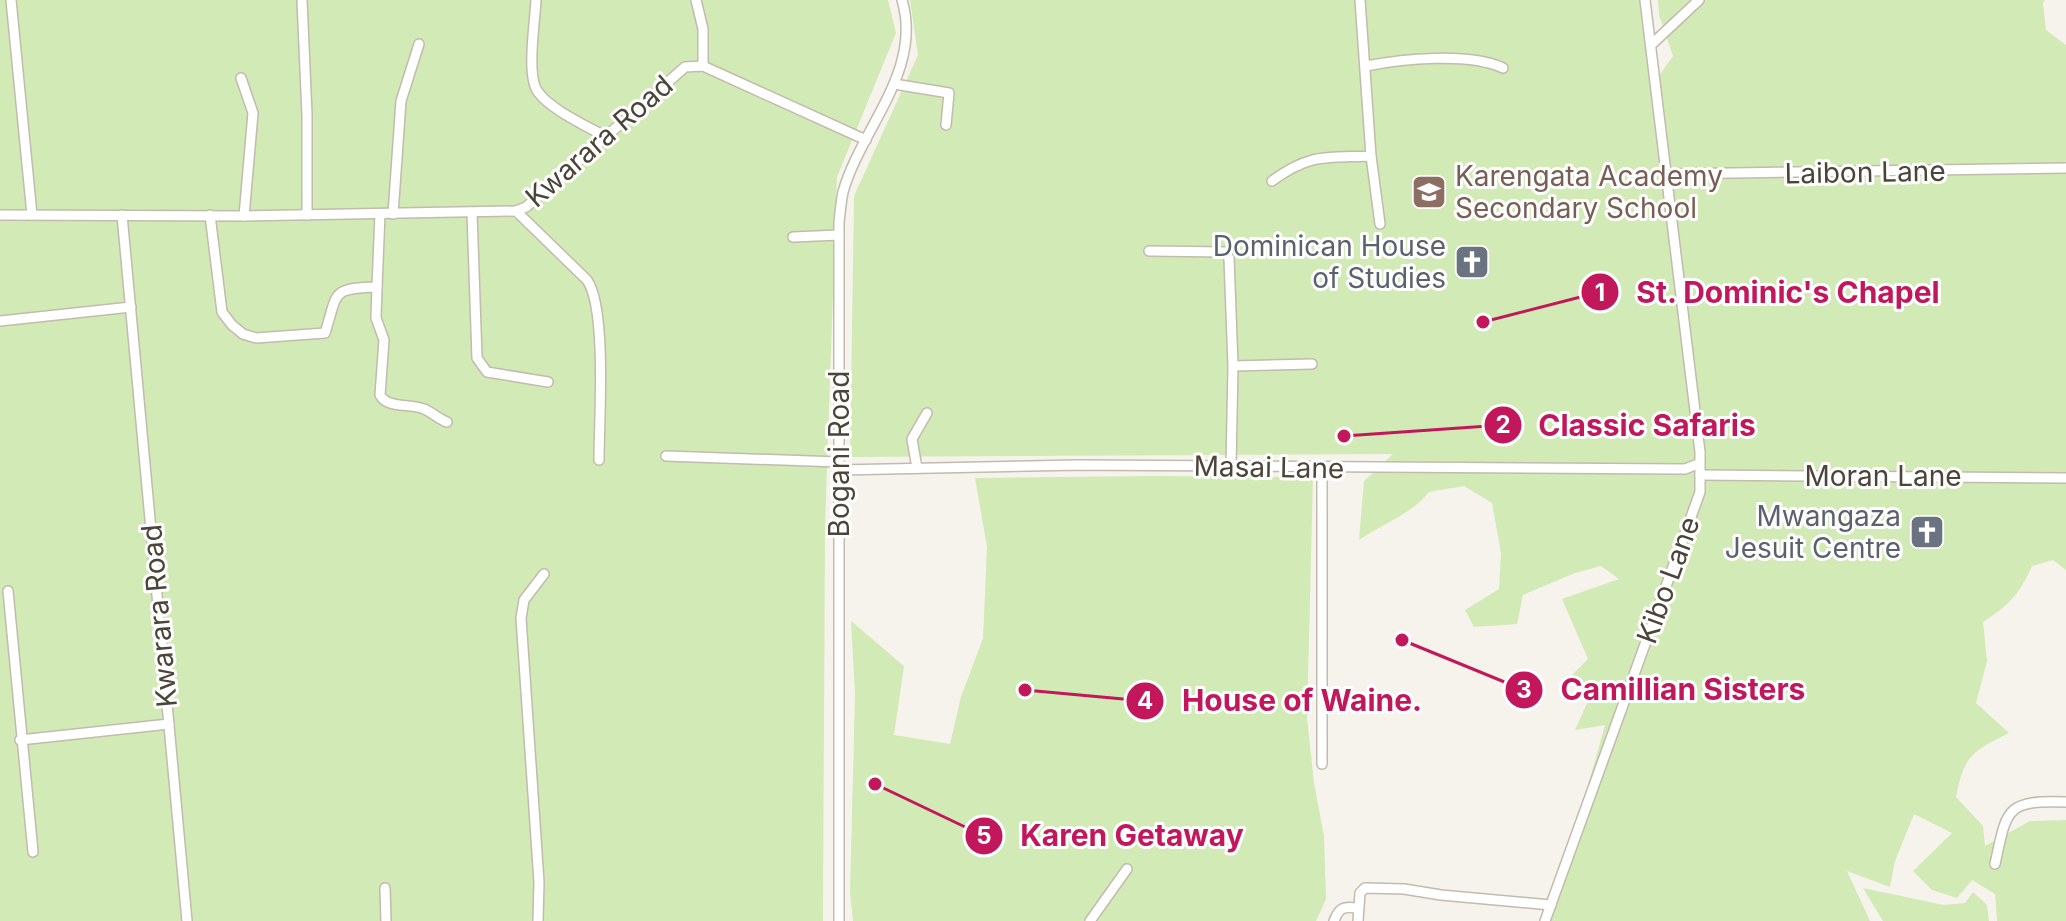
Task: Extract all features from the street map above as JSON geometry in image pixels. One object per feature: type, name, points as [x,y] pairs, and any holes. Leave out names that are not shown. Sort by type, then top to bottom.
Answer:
[{"type":"street","points":[[11,0],[32,215]]},
{"type":"street","points":[[302,0],[307,215]]},
{"type":"street","points":[[536,0],[532,74],[537,91],[549,103],[606,137]]},
{"type":"street","points":[[696,0],[703,29],[703,66]]},
{"type":"street","name":"Bogani Road","points":[[839,921],[839,235],[843,191],[894,84],[905,41],[902,0]]},
{"type":"street","points":[[1360,0],[1371,156],[1380,224]]},
{"type":"street","name":"Kibo Lane","points":[[1545,921],[1700,492],[1700,452],[1645,0]]},
{"type":"street","points":[[1652,44],[1699,0]]},
{"type":"street","points":[[393,214],[401,101],[419,44]]},
{"type":"street","points":[[1366,66],[1407,59],[1479,61],[1503,68]]},
{"type":"street","name":"Kwarara Road","points":[[0,215],[244,216],[516,211],[526,207],[685,67],[703,66],[866,140]]},
{"type":"street","points":[[241,78],[253,113],[244,216]]},
{"type":"street","points":[[894,84],[949,93],[946,125]]},
{"type":"street","points":[[1272,181],[1293,165],[1308,159],[1371,156]]},
{"type":"street","name":"Laibon Lane","points":[[1665,174],[2066,168]]},
{"type":"street","points":[[516,211],[587,280],[594,293],[599,460]]},
{"type":"street","points":[[472,213],[477,358],[487,372],[548,382]]},
{"type":"street","points":[[380,214],[376,318],[384,340],[379,386],[383,401],[423,409],[447,422]]},
{"type":"street","name":"Kwarara Road","points":[[122,215],[187,921]]},
{"type":"street","points":[[210,215],[222,312],[243,334],[256,338],[325,333],[334,297],[345,288],[377,287]]},
{"type":"street","points":[[793,237],[839,235]]},
{"type":"street","points":[[1149,251],[1227,254],[1233,366],[1231,466]]},
{"type":"street","points":[[0,321],[131,307]]},
{"type":"street","points":[[1233,366],[1312,364]]},
{"type":"street","points":[[917,468],[912,439],[927,413]]},
{"type":"street","name":"Masai Lane","points":[[666,456],[917,468],[1231,466],[1685,469],[1698,464]]},
{"type":"street","points":[[1322,467],[1322,764]]},
{"type":"street","name":"Moran Lane","points":[[1700,475],[2066,478]]},
{"type":"street","points":[[538,921],[539,882],[521,618],[524,600],[544,574]]},
{"type":"street","points":[[8,591],[33,852]]},
{"type":"street","points":[[20,740],[169,724]]},
{"type":"street","points":[[1995,864],[2009,812],[2021,804],[2066,802]]},
{"type":"street","points":[[1090,921],[1127,869]]},
{"type":"street","points":[[385,888],[386,921]]},
{"type":"street","points":[[1358,921],[1360,893],[1365,888],[1404,889],[1454,897],[1551,905]]},
{"type":"street","points":[[1334,921],[1338,911],[1344,907],[1357,908]]},
{"type":"green space","points":[[0,0],[888,0],[896,33],[837,177],[825,526],[823,921],[0,921]]},
{"type":"green space","points":[[910,0],[1646,0],[1654,83],[1673,56],[1659,15],[1658,0],[2045,0],[2046,30],[2066,45],[2066,570],[2053,560],[2032,566],[2023,585],[2012,598],[1983,622],[1987,661],[1976,703],[2009,733],[1972,756],[1963,772],[1956,797],[1983,826],[1985,846],[2030,821],[2066,820],[2066,921],[1997,921],[1995,894],[1972,880],[1957,898],[1932,890],[1913,871],[1952,833],[1914,814],[1895,861],[1890,887],[1847,871],[1870,921],[1550,921],[1605,725],[1575,730],[1588,701],[1571,676],[1588,659],[1562,599],[1619,579],[1601,566],[1575,573],[1523,595],[1517,624],[1474,627],[1465,610],[1499,589],[1501,553],[1492,503],[1464,486],[1429,492],[1405,513],[1359,540],[1364,481],[1393,454],[850,457],[854,196],[918,55]]},
{"type":"green space","points":[[1313,477],[1307,718],[1324,836],[1326,899],[1316,921],[853,921],[850,893],[855,693],[851,621],[904,666],[894,735],[950,744],[961,697],[983,638],[987,547],[975,478]]},
{"type":"green space","points":[[1863,888],[1944,905],[1965,903],[1973,892],[1987,905],[1989,921],[1883,921]]},
{"type":"place","name":"Karengata Academy Secondary School","points":[[1429,192]]},
{"type":"place","name":"Dominican House of Studies","points":[[1472,262]]},
{"type":"place","name":"St. Dominic's Chapel","points":[[1483,322]]},
{"type":"place","name":"Classic Safaris","points":[[1344,436]]},
{"type":"place","name":"Mwangaza Jesuit Centre","points":[[1927,532]]},
{"type":"place","name":"Camillian Sisters","points":[[1402,640]]},
{"type":"place","name":"House of Waine.","points":[[1025,690]]},
{"type":"place","name":"Karen Getaway","points":[[875,784]]}]
